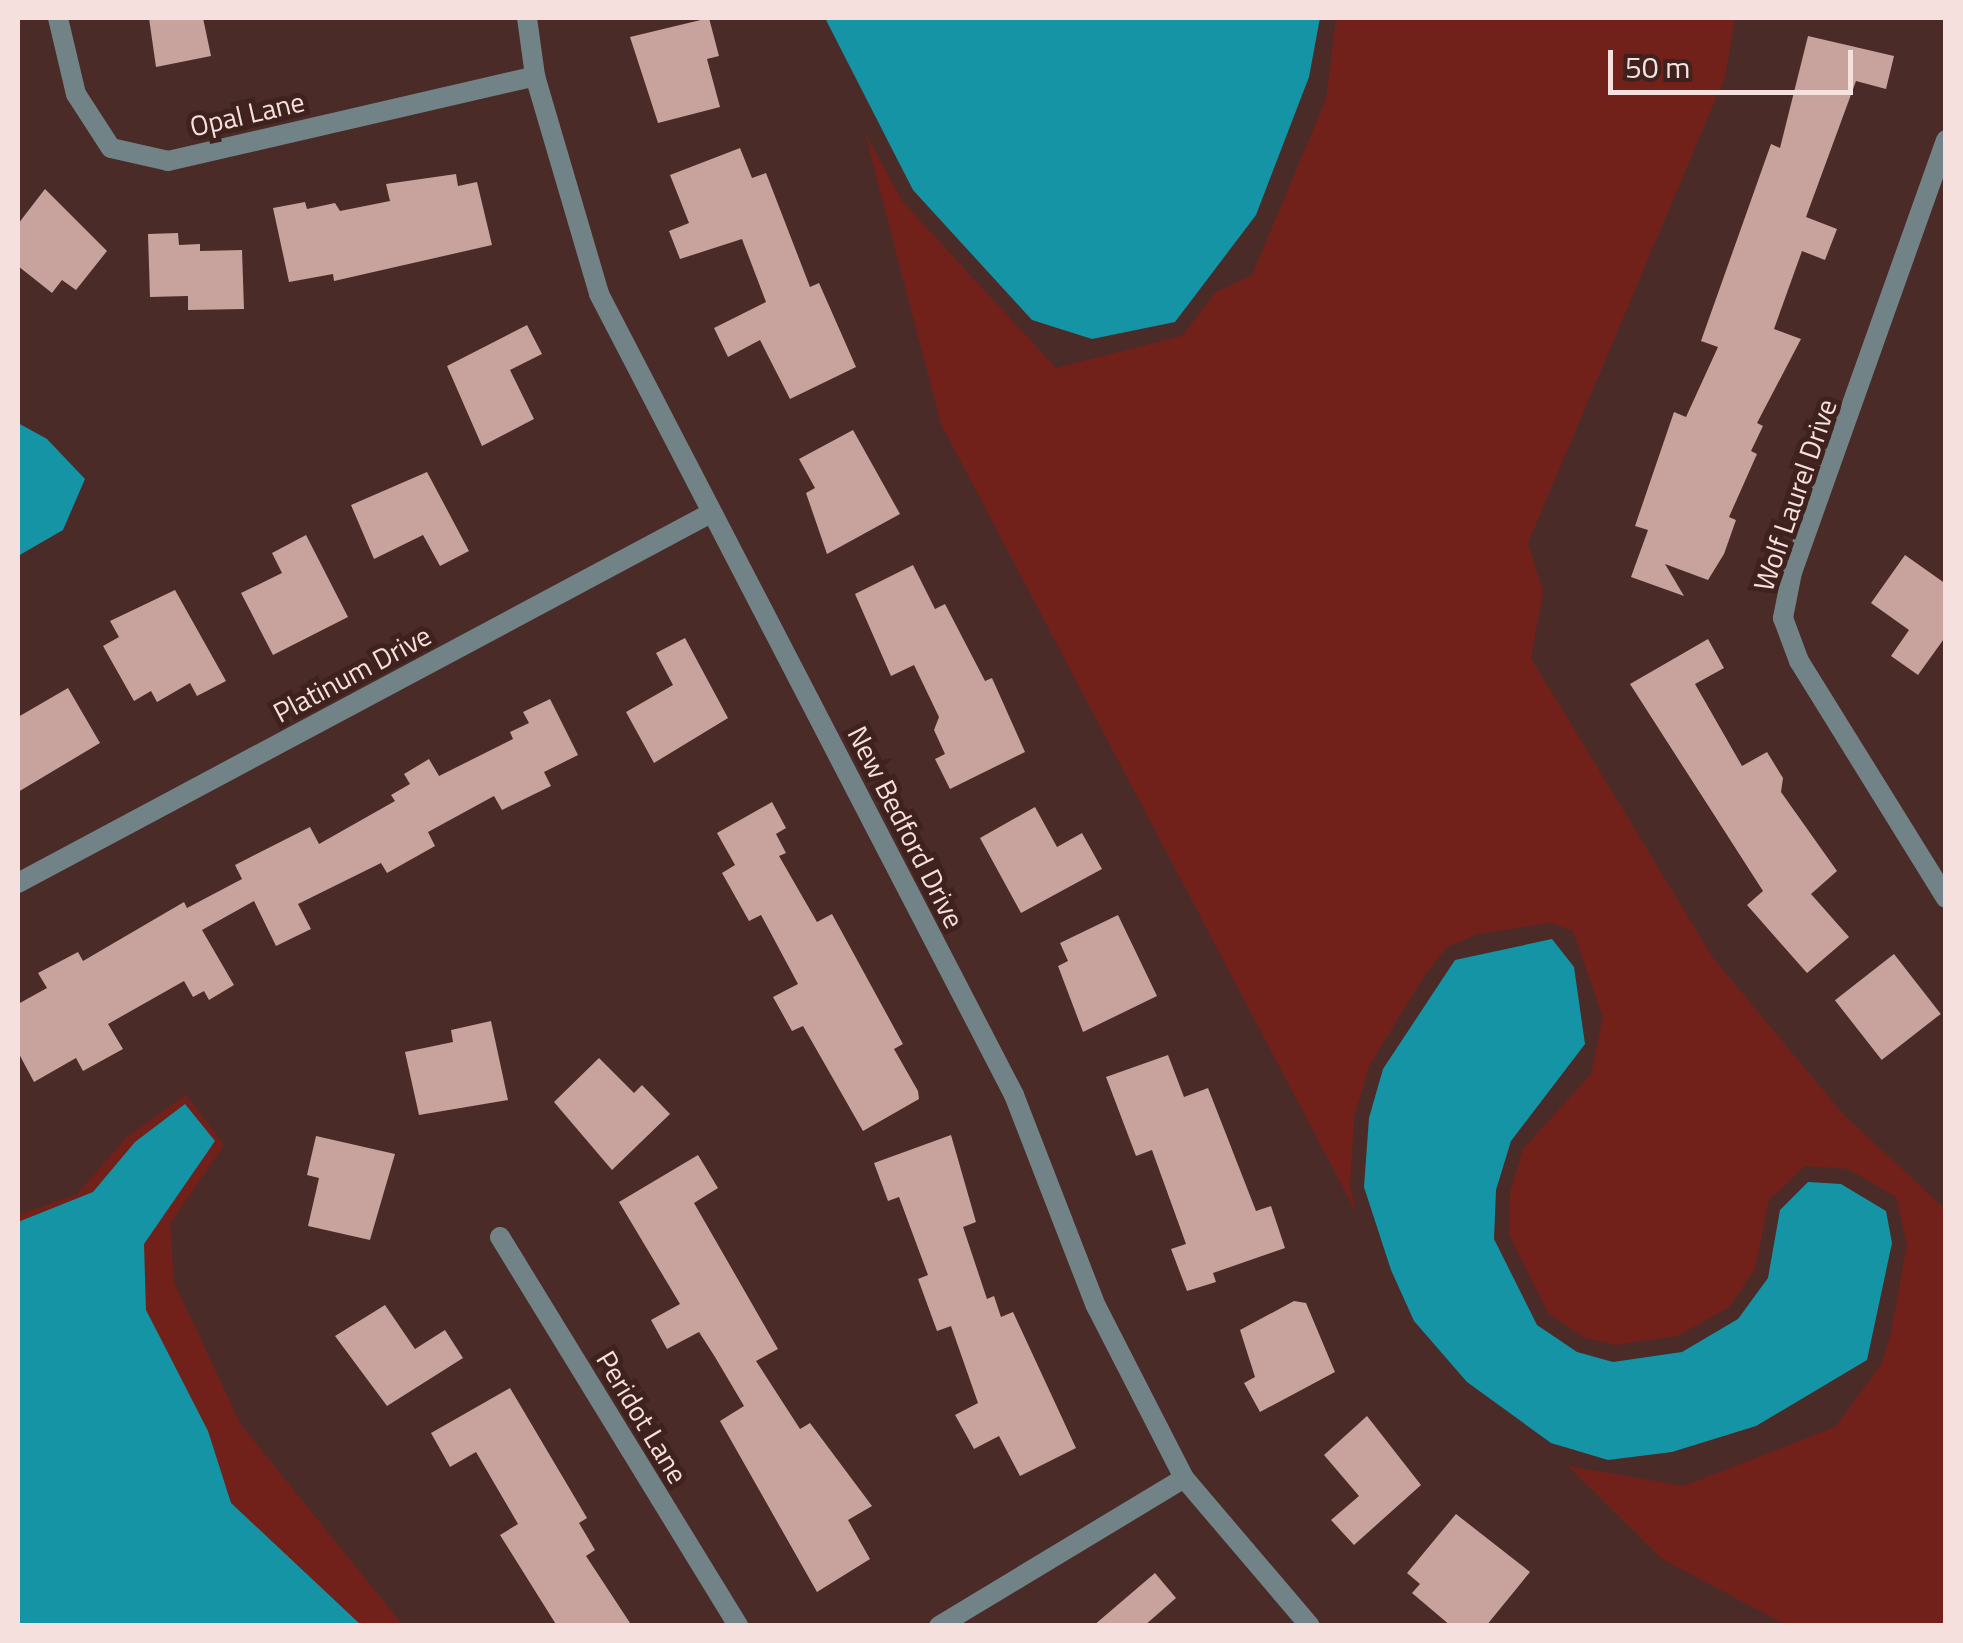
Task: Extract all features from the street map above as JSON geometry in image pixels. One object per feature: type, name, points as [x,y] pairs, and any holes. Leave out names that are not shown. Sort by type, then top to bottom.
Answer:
[{"type":"street","name":"Opal Lane","points":[[58,18],[76,94],[111,148],[168,161],[534,76]]},
{"type":"street","name":"New Bedford Drive","points":[[527,18],[534,76],[599,294],[1014,1095],[1096,1306],[1184,1478],[1310,1626]]},
{"type":"street","name":"Wolf Laurel Drive","points":[[1946,140],[1792,572],[1783,618],[1798,662],[1946,898]]},
{"type":"street","name":"Platinum Drive","points":[[18,884],[712,513]]},
{"type":"street","name":"Peridot Lane","points":[[500,1237],[738,1626]]},
{"type":"street","points":[[938,1626],[1184,1478]]},
{"type":"shaded area","points":[[1336,18],[1735,18],[1725,77],[1528,543],[1543,592],[1531,658],[1713,958],[1843,1114],[1945,1209],[1945,1625],[1786,1625],[1662,1559],[1568,1466],[1684,1486],[1835,1427],[1881,1365],[1891,1333],[1907,1244],[1896,1197],[1848,1169],[1805,1166],[1769,1200],[1755,1269],[1729,1307],[1678,1336],[1615,1345],[1583,1337],[1548,1313],[1509,1235],[1510,1192],[1523,1149],[1591,1074],[1603,1018],[1573,931],[1551,923],[1478,934],[1447,947],[1424,976],[1369,1066],[1354,1117],[1350,1187],[1356,1212],[941,424],[865,133],[902,201],[1056,368],[1182,336],[1216,292],[1252,275],[1326,99]]},
{"type":"shaded area","points":[[186,1095],[224,1145],[170,1224],[174,1282],[241,1425],[403,1625],[18,1626],[18,1215],[77,1194],[127,1137]]},
{"type":"water","points":[[825,18],[1320,18],[1309,77],[1256,215],[1175,322],[1092,339],[1032,320],[913,190]]},
{"type":"water","points":[[18,423],[47,439],[85,479],[63,530],[18,556]]},
{"type":"water","points":[[1552,939],[1574,967],[1585,1044],[1511,1141],[1496,1190],[1494,1239],[1537,1325],[1577,1352],[1613,1362],[1682,1352],[1738,1319],[1768,1278],[1780,1210],[1808,1182],[1841,1184],[1886,1211],[1892,1243],[1867,1360],[1756,1426],[1672,1452],[1608,1460],[1551,1443],[1467,1382],[1414,1321],[1391,1270],[1364,1187],[1369,1118],[1383,1069],[1455,960]]},
{"type":"water","points":[[185,1104],[215,1141],[144,1244],[146,1310],[208,1431],[231,1503],[361,1625],[18,1625],[18,1222],[93,1192],[135,1142]]},
{"type":"building","points":[[149,18],[203,18],[211,56],[156,67]]},
{"type":"building","points":[[709,18],[719,56],[707,59],[720,107],[658,123],[630,37]]},
{"type":"building","points":[[1808,36],[1894,56],[1886,89],[1856,81],[1806,217],[1837,229],[1825,260],[1802,251],[1774,329],[1801,339],[1757,423],[1763,426],[1751,451],[1757,454],[1729,517],[1736,520],[1724,554],[1708,580],[1665,564],[1684,596],[1631,577],[1648,530],[1635,526],[1674,412],[1686,417],[1718,347],[1701,341],[1771,144],[1780,148]]},
{"type":"building","points":[[740,148],[752,178],[766,173],[810,287],[819,283],[856,367],[790,399],[760,340],[728,357],[714,328],[766,302],[742,239],[680,259],[669,231],[689,223],[670,175]]},
{"type":"building","points":[[456,174],[458,186],[477,182],[492,245],[334,281],[333,274],[289,282],[273,208],[305,202],[307,209],[335,203],[340,211],[390,201],[386,184]]},
{"type":"building","points":[[45,189],[107,251],[76,290],[62,280],[52,293],[18,266],[18,224]]},
{"type":"building","points":[[178,233],[179,245],[200,244],[200,251],[242,250],[244,309],[188,310],[188,296],[150,297],[148,234]]},
{"type":"building","points":[[527,325],[542,354],[510,370],[534,419],[482,446],[447,366]]},
{"type":"building","points":[[853,430],[900,514],[827,554],[806,493],[815,488],[799,459]]},
{"type":"building","points":[[427,472],[469,551],[440,566],[423,535],[374,559],[351,505]]},
{"type":"building","points":[[306,535],[348,617],[273,655],[241,593],[282,573],[272,553]]},
{"type":"building","points":[[1905,555],[1946,584],[1946,636],[1918,675],[1891,656],[1909,630],[1871,603]]},
{"type":"building","points":[[913,565],[935,609],[945,604],[985,681],[992,678],[1025,752],[950,789],[935,759],[945,754],[934,730],[939,717],[914,665],[891,676],[855,594]]},
{"type":"building","points":[[175,590],[226,681],[197,696],[190,683],[157,702],[151,691],[134,701],[103,646],[119,637],[110,621]]},
{"type":"building","points":[[685,638],[728,718],[654,763],[626,712],[673,685],[656,653]]},
{"type":"building","points":[[1708,639],[1724,668],[1695,684],[1742,766],[1767,752],[1783,778],[1781,792],[1837,871],[1811,894],[1849,937],[1807,973],[1747,905],[1763,891],[1630,684]]},
{"type":"building","points":[[68,688],[100,743],[18,792],[18,717]]},
{"type":"building","points":[[550,699],[578,755],[544,772],[551,786],[502,810],[494,796],[428,832],[435,846],[387,873],[381,863],[298,904],[311,929],[276,946],[254,901],[202,930],[234,985],[209,1000],[204,991],[193,997],[184,981],[108,1024],[123,1049],[83,1071],[76,1058],[34,1082],[18,1052],[18,1004],[47,988],[38,973],[78,952],[83,961],[184,902],[187,908],[242,879],[235,865],[310,827],[319,844],[395,801],[391,795],[410,784],[404,774],[429,759],[439,776],[513,739],[510,732],[529,723],[523,712]]},
{"type":"building","points":[[772,802],[786,828],[776,834],[786,853],[779,856],[817,922],[832,914],[903,1044],[894,1049],[918,1091],[919,1099],[863,1131],[803,1026],[792,1031],[773,997],[798,984],[761,915],[749,921],[722,873],[735,865],[717,833]]},
{"type":"building","points":[[1035,807],[1057,847],[1082,833],[1102,869],[1021,913],[980,838]]},
{"type":"building","points":[[1118,915],[1157,996],[1083,1032],[1058,966],[1068,961],[1060,943]]},
{"type":"building","points":[[1894,954],[1941,1014],[1882,1060],[1835,1000]]},
{"type":"building","points":[[491,1021],[508,1100],[419,1115],[405,1052],[453,1042],[451,1030]]},
{"type":"building","points":[[1168,1055],[1184,1097],[1208,1088],[1256,1211],[1271,1206],[1285,1248],[1213,1273],[1216,1282],[1187,1291],[1171,1249],[1186,1244],[1152,1150],[1136,1156],[1106,1077]]},
{"type":"building","points":[[599,1058],[634,1093],[642,1085],[670,1114],[612,1170],[554,1102]]},
{"type":"building","points":[[951,1135],[976,1222],[963,1227],[987,1299],[994,1296],[1001,1317],[1013,1312],[1076,1448],[1020,1476],[999,1436],[974,1449],[955,1415],[978,1403],[951,1326],[937,1331],[918,1279],[928,1275],[899,1197],[888,1201],[874,1163]]},
{"type":"building","points":[[316,1136],[395,1154],[370,1240],[308,1226],[319,1178],[307,1175]]},
{"type":"building","points":[[698,1155],[718,1188],[694,1203],[778,1349],[756,1361],[800,1429],[810,1423],[872,1506],[848,1520],[870,1559],[817,1592],[720,1421],[744,1406],[715,1357],[699,1332],[667,1349],[651,1320],[680,1304],[619,1202]]},
{"type":"building","points":[[1294,1301],[1306,1303],[1335,1372],[1260,1412],[1244,1383],[1255,1377],[1240,1330]]},
{"type":"building","points":[[385,1305],[415,1349],[445,1330],[463,1358],[387,1406],[335,1336]]},
{"type":"building","points":[[510,1388],[587,1518],[579,1523],[595,1550],[586,1556],[632,1626],[557,1626],[500,1535],[518,1524],[476,1452],[450,1467],[431,1433]]},
{"type":"building","points":[[1367,1416],[1421,1485],[1354,1545],[1331,1520],[1359,1496],[1324,1455]]},
{"type":"building","points":[[1456,1514],[1530,1572],[1486,1626],[1451,1626],[1412,1593],[1420,1584],[1407,1573]]},
{"type":"building","points":[[1155,1573],[1176,1598],[1144,1626],[1093,1626]]}]
